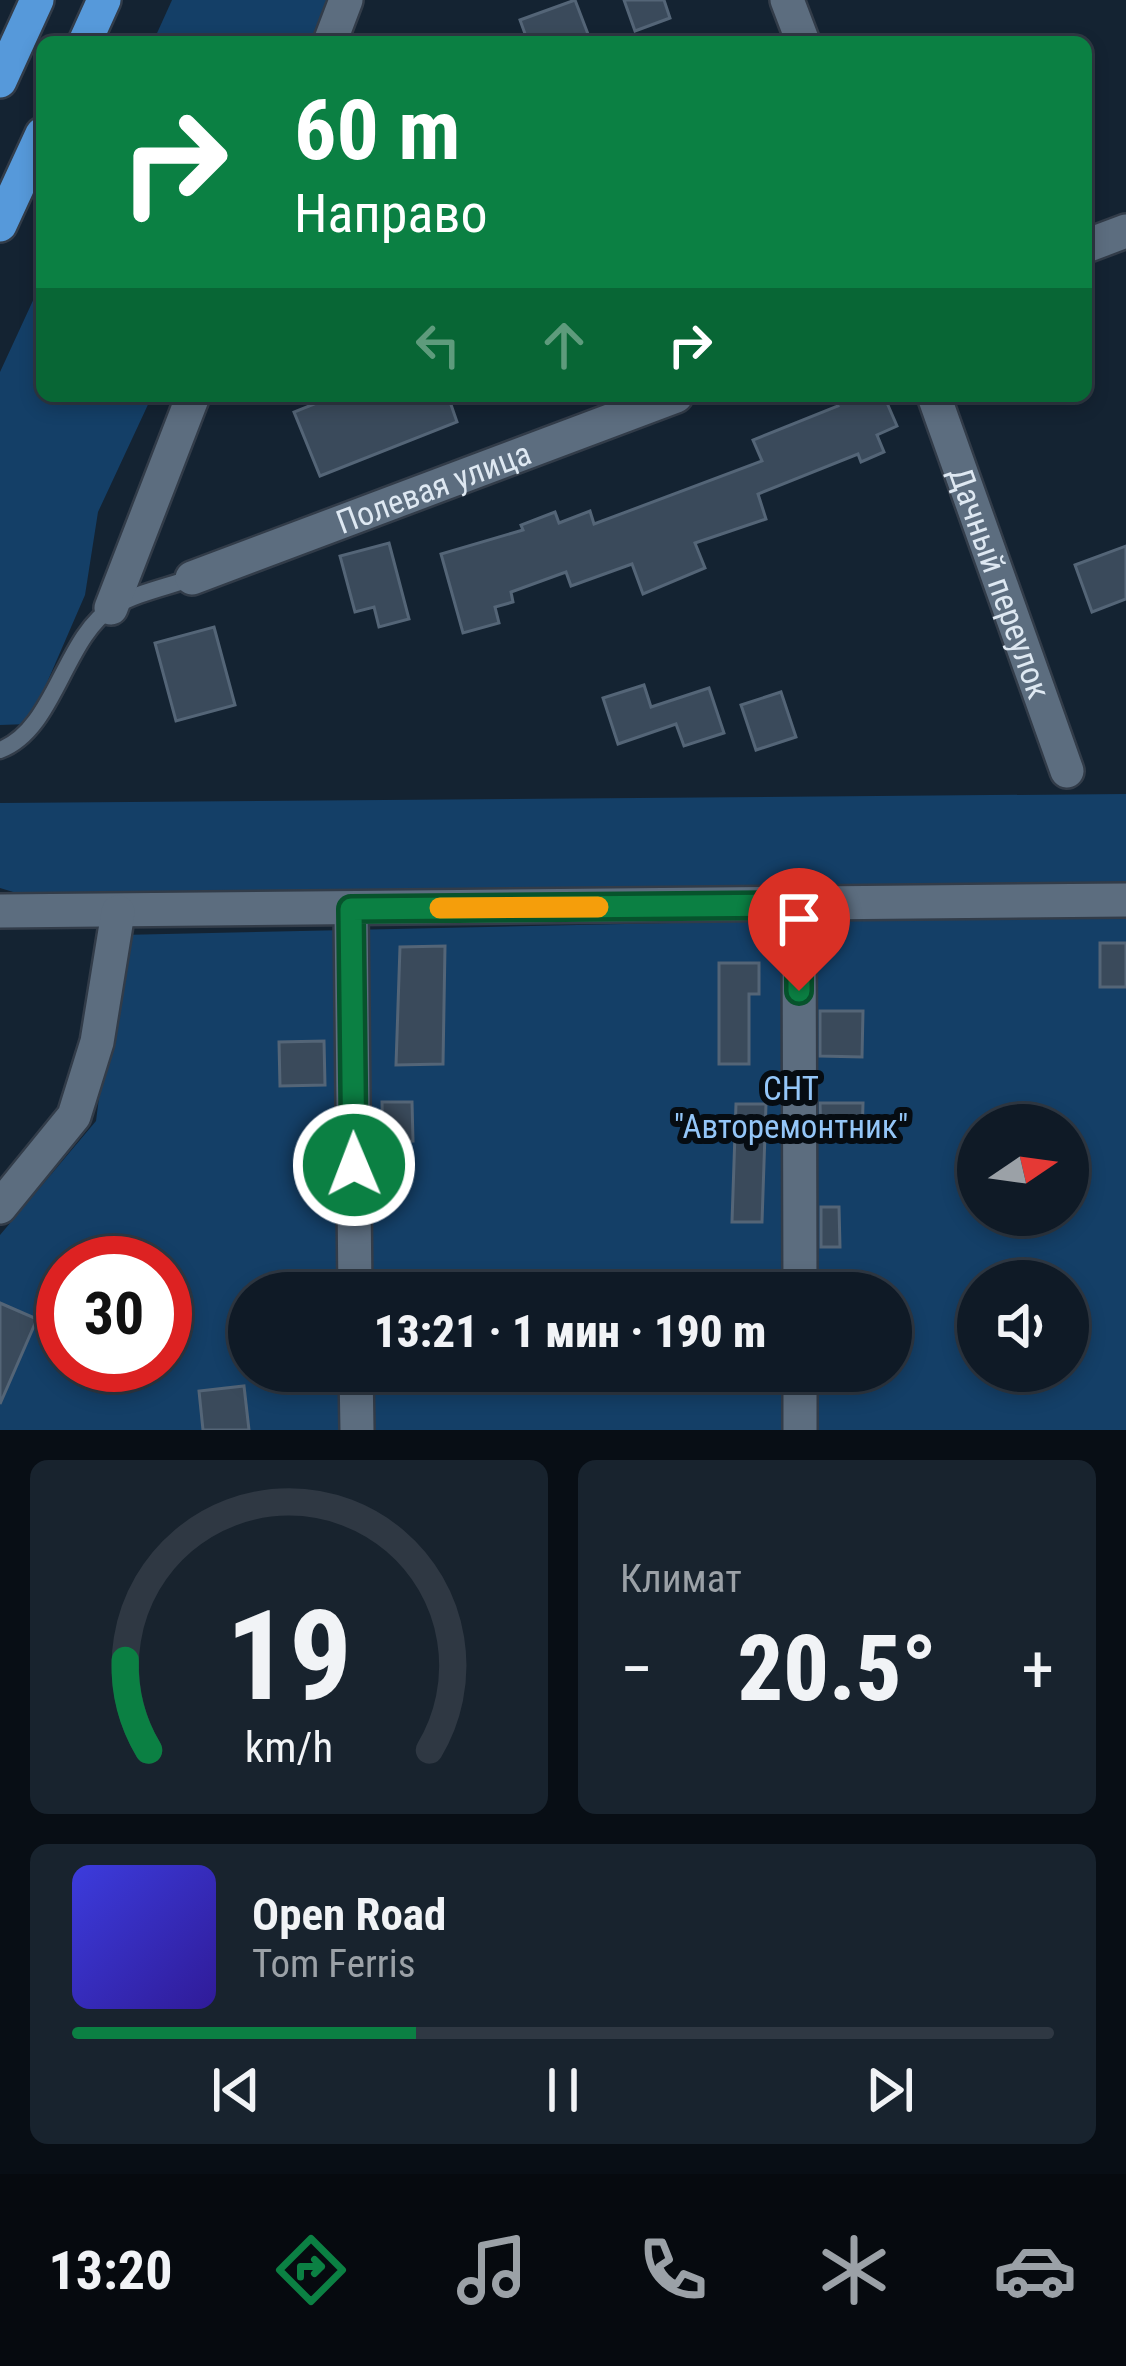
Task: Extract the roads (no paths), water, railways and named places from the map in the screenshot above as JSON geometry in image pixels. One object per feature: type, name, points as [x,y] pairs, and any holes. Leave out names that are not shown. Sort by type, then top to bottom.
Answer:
[{"type":"highway","points":[[0,81],[37,0]]},
{"type":"highway","points":[[88,36],[104,0]]},
{"type":"highway","points":[[0,225],[36,147]]},
{"type":"street","points":[[332,36],[346,0]]},
{"type":"street","points":[[787,0],[801,36]]},
{"type":"street","points":[[1092,244],[1126,231]]},
{"type":"street","points":[[110,608],[191,402]]},
{"type":"street","name":"Полевая улица","points":[[192,578],[660,402]]},
{"type":"street","name":"Дачный переулок","points":[[936,402],[1067,771]]},
{"type":"street","points":[[0,911],[1126,900]]},
{"type":"street","points":[[799,905],[800,1272]]},
{"type":"street","points":[[351,909],[356,1272]]},
{"type":"street","points":[[0,1207],[74,1116],[98,1042],[118,912]]},
{"type":"street","points":[[356,1392],[357,1430]]},
{"type":"street","points":[[800,1392],[800,1430]]},
{"type":"lane","points":[[0,750],[22,741],[66,667],[110,608],[192,578]]},
{"type":"park label","name":"СНТ \"Авторемонтник\"","points":[[791,1107]]}]
